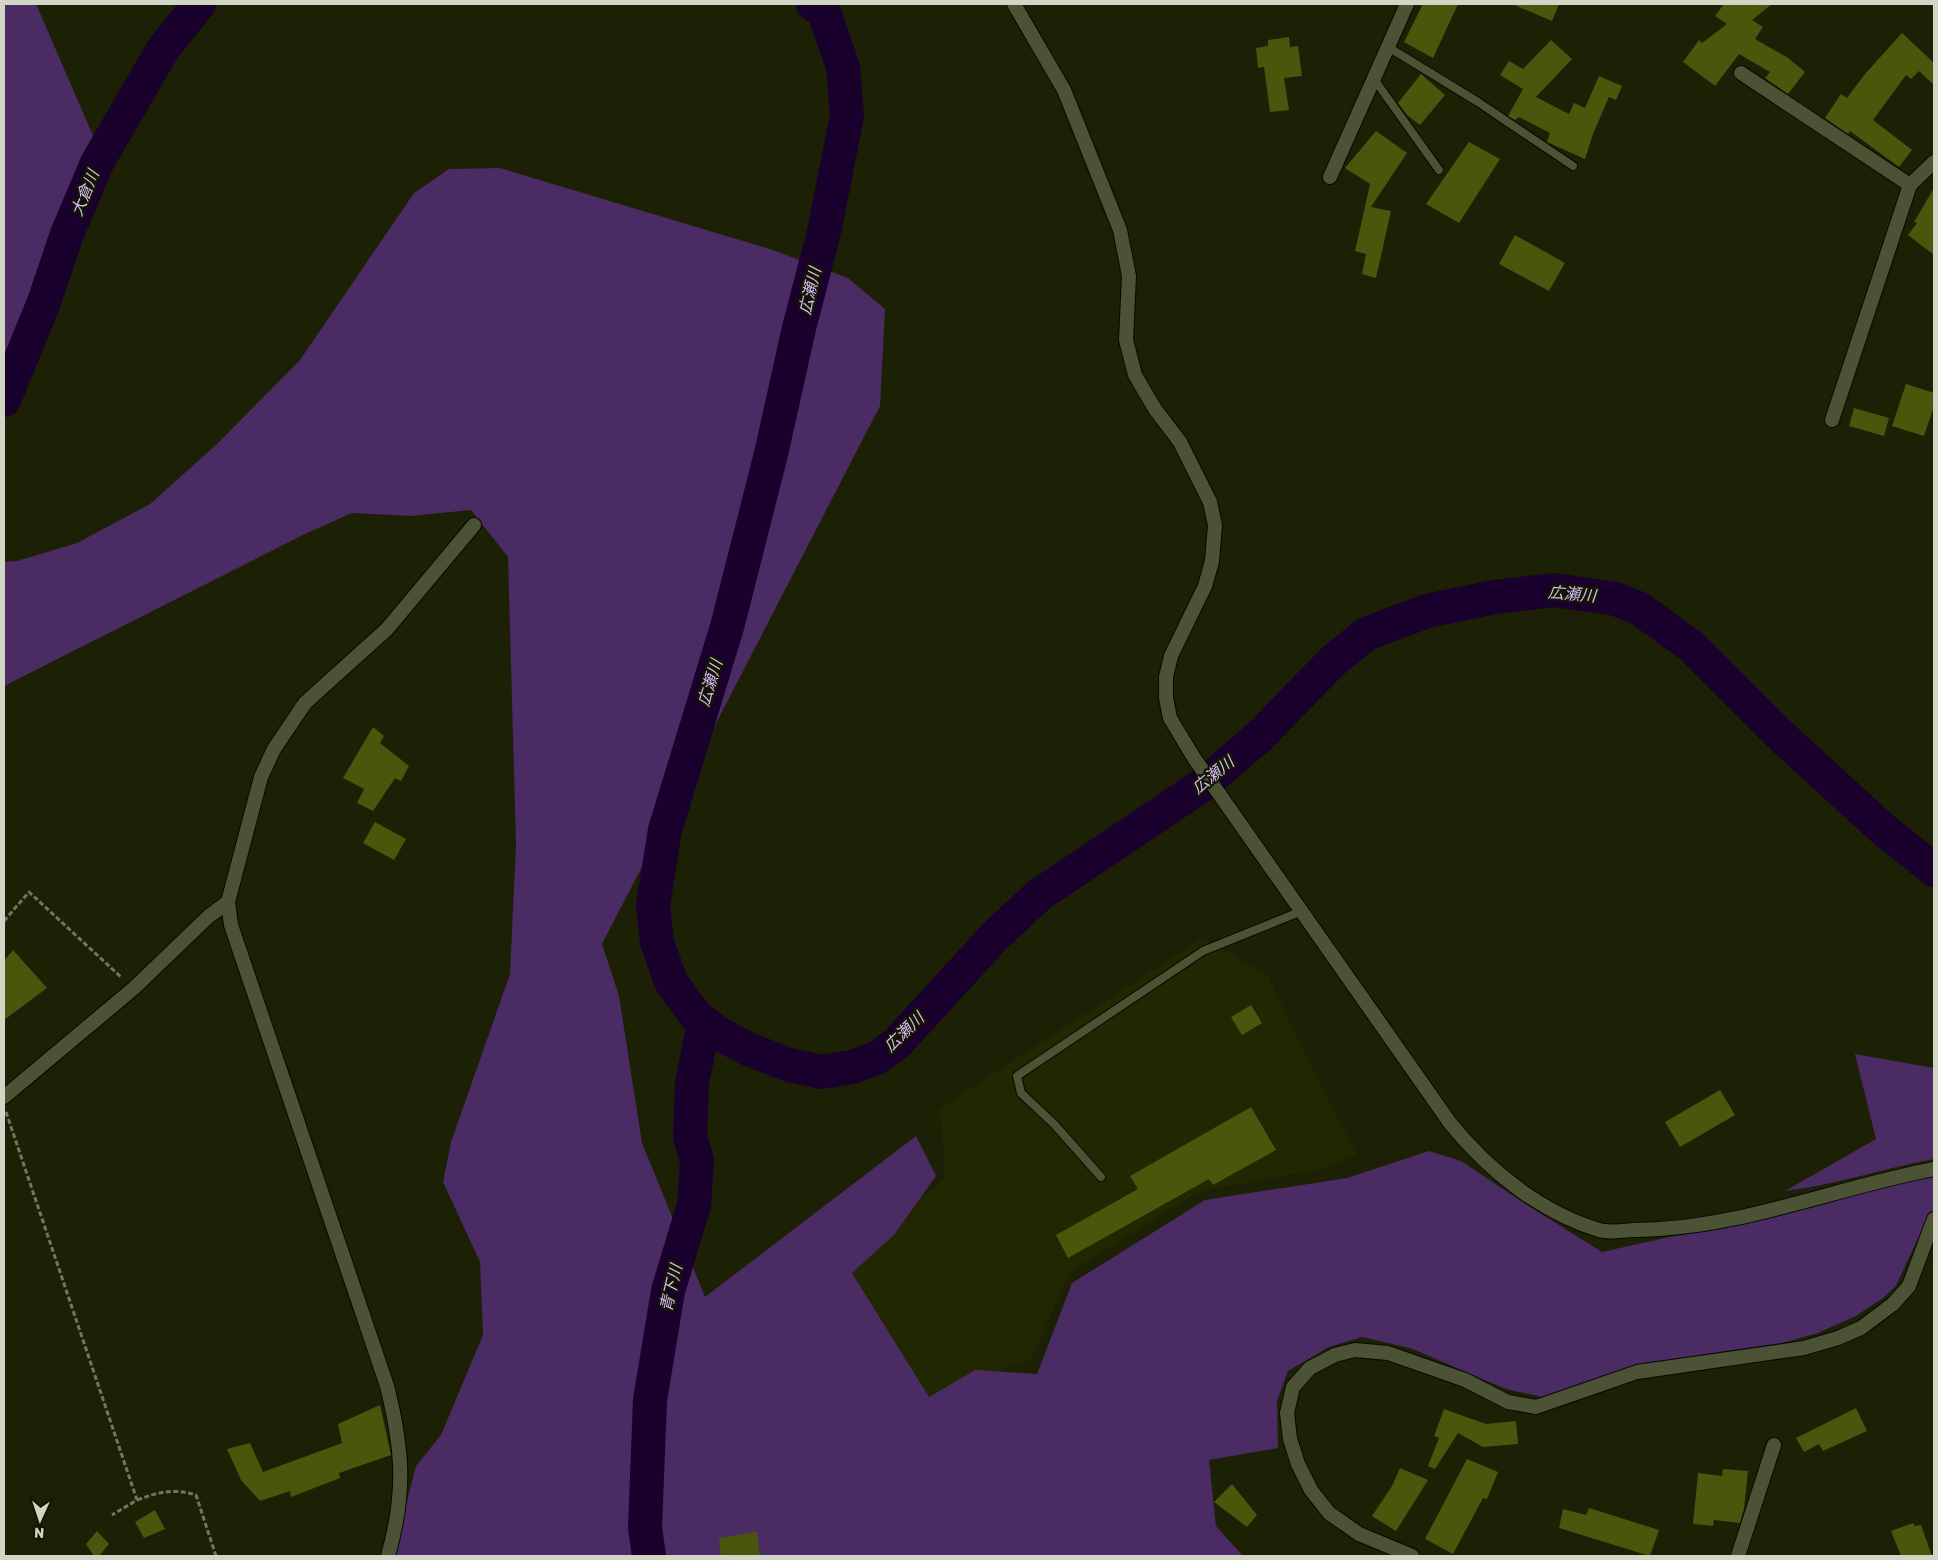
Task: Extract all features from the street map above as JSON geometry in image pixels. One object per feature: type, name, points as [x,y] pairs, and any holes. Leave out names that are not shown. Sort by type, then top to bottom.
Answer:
[{"type":"street","points":[[1014,4],[1064,90],[1120,230],[1129,276],[1126,340],[1136,375],[1156,409],[1180,442],[1210,502],[1215,524],[1212,561],[1205,586],[1171,656],[1166,677],[1166,698],[1170,718],[1194,758],[1425,1089],[1473,1151],[1530,1196],[1555,1211],[1601,1231],[1658,1230],[1716,1221],[1820,1198],[1897,1176],[1934,1169]]},
{"type":"street","points":[[1330,177],[1407,4]]},
{"type":"street","points":[[1741,73],[1910,185]]},
{"type":"street","points":[[1832,420],[1910,185],[1934,162]]},
{"type":"street","points":[[388,1556],[395,1530],[402,1472],[398,1428],[387,1386],[231,925],[228,902],[261,776],[274,749],[305,703],[387,629],[474,526]]},
{"type":"street","points":[[4,1097],[134,988],[209,916],[228,902]]},
{"type":"street","points":[[1412,1556],[1360,1534],[1329,1512],[1311,1490],[1302,1473],[1290,1439],[1287,1414],[1293,1387],[1310,1368],[1335,1355],[1355,1350],[1388,1353],[1465,1380],[1508,1402],[1536,1407],[1637,1372],[1804,1348],[1838,1338],[1861,1328],[1893,1304],[1909,1286],[1934,1219]]},
{"type":"street","points":[[1738,1556],[1774,1445]]},
{"type":"lane","points":[[1388,47],[1478,102],[1573,166]]},
{"type":"lane","points":[[1374,79],[1439,170]]},
{"type":"lane","points":[[1101,1177],[1054,1124],[1021,1093],[1017,1076],[1203,951],[1302,911]]},
{"type":"path","points":[[4,921],[29,892],[134,988]]},
{"type":"path","points":[[4,1104],[138,1500]]},
{"type":"path","points":[[112,1515],[138,1500],[162,1490],[179,1490],[196,1495],[216,1556]]},
{"type":"shaded area","points":[[4,4],[36,4],[104,161],[98,199],[68,277],[4,392]]},
{"type":"shaded area","points":[[500,168],[770,249],[848,278],[885,309],[880,406],[602,944],[619,996],[642,1143],[705,1297],[916,1136],[936,1176],[894,1235],[852,1273],[929,1397],[975,1370],[1037,1374],[1072,1283],[1205,1200],[1347,1178],[1429,1151],[1461,1161],[1602,1252],[1934,1177],[1934,1211],[1925,1223],[1896,1286],[1883,1298],[1856,1316],[1818,1333],[1763,1348],[1621,1371],[1542,1397],[1506,1389],[1410,1348],[1362,1337],[1329,1347],[1288,1371],[1277,1401],[1278,1448],[1209,1460],[1216,1526],[1243,1556],[393,1556],[416,1466],[441,1435],[483,1335],[480,1262],[443,1182],[451,1142],[510,974],[516,844],[508,557],[471,510],[410,516],[352,513],[307,533],[4,686],[4,562],[17,561],[77,543],[150,504],[216,445],[300,360],[414,193],[449,169]]},
{"type":"shaded area","points":[[1202,938],[1268,975],[1308,1061],[1357,1154],[1331,1167],[1198,1192],[1070,1272],[1031,1359],[912,1402],[844,1269],[945,1177],[940,1108]]},
{"type":"shaded area","points":[[1855,1054],[1934,1068],[1934,1159],[1823,1185],[1785,1191],[1876,1139]]},
{"type":"building","points":[[1423,4],[1458,4],[1433,58],[1404,42]]},
{"type":"building","points":[[1512,4],[1559,4],[1552,21]]},
{"type":"building","points":[[1724,4],[1772,4],[1752,20],[1763,27],[1755,39],[1788,58],[1805,72],[1788,94],[1765,78],[1770,72],[1739,54],[1715,86],[1683,62],[1699,40],[1702,43],[1727,24],[1715,16]]},
{"type":"building","points":[[1902,33],[1934,63],[1934,85],[1919,71],[1911,79],[1906,75],[1873,120],[1912,150],[1899,167],[1850,131],[1848,134],[1825,118],[1841,94],[1847,98],[1865,74]]},
{"type":"building","points":[[1289,37],[1290,47],[1298,46],[1302,76],[1284,78],[1289,110],[1270,112],[1264,67],[1258,68],[1256,48],[1268,46],[1268,40]]},
{"type":"building","points":[[1551,40],[1572,59],[1536,97],[1569,114],[1574,103],[1585,108],[1599,76],[1622,86],[1616,100],[1609,97],[1593,134],[1585,159],[1547,142],[1550,133],[1519,117],[1515,120],[1508,116],[1523,89],[1500,75],[1509,61],[1523,69]]},
{"type":"building","points":[[1421,74],[1445,95],[1420,125],[1407,115],[1398,103]]},
{"type":"building","points":[[1376,131],[1407,153],[1371,207],[1391,211],[1376,278],[1362,274],[1366,254],[1355,251],[1370,184],[1345,168]]},
{"type":"building","points":[[1469,142],[1500,159],[1459,223],[1426,204]]},
{"type":"building","points":[[1934,188],[1934,255],[1908,235],[1917,223],[1914,222]]},
{"type":"building","points":[[1515,235],[1565,263],[1549,291],[1499,264]]},
{"type":"building","points":[[1906,384],[1934,393],[1934,406],[1924,436],[1892,426]]},
{"type":"building","points":[[1854,408],[1889,418],[1884,436],[1849,426]]},
{"type":"building","points":[[373,727],[384,736],[380,743],[409,766],[401,781],[395,778],[373,811],[357,803],[364,789],[343,778]]},
{"type":"building","points":[[375,822],[406,839],[394,860],[363,843]]},
{"type":"building","points":[[13,950],[47,988],[4,1020],[4,961]]},
{"type":"building","points":[[1251,1005],[1262,1023],[1242,1035],[1231,1017]]},
{"type":"building","points":[[1720,1090],[1735,1115],[1680,1147],[1665,1122]]},
{"type":"building","points":[[1251,1107],[1276,1150],[1213,1185],[1209,1179],[1068,1258],[1056,1235],[1138,1189],[1130,1176]]},
{"type":"building","points":[[380,1405],[391,1455],[339,1473],[340,1478],[291,1497],[290,1491],[260,1501],[241,1480],[227,1449],[250,1443],[263,1472],[342,1443],[338,1424]]},
{"type":"building","points":[[1856,1408],[1867,1431],[1823,1451],[1819,1444],[1804,1452],[1796,1438]]},
{"type":"building","points":[[1444,1409],[1486,1424],[1516,1421],[1518,1444],[1483,1447],[1458,1433],[1435,1469],[1428,1466],[1439,1438],[1434,1436]]},
{"type":"building","points":[[1467,1459],[1498,1472],[1487,1499],[1483,1498],[1453,1554],[1425,1539]]},
{"type":"building","points":[[1400,1468],[1428,1480],[1396,1531],[1372,1516],[1392,1486]]},
{"type":"building","points":[[1723,1469],[1748,1471],[1744,1508],[1740,1523],[1714,1520],[1713,1526],[1693,1524],[1698,1473],[1722,1476]]},
{"type":"building","points":[[1232,1484],[1257,1515],[1247,1527],[1214,1502]]},
{"type":"building","points":[[1589,1508],[1659,1530],[1650,1556],[1559,1528],[1563,1509],[1586,1515]]},
{"type":"building","points":[[155,1510],[165,1529],[144,1538],[135,1522]]},
{"type":"building","points":[[1913,1523],[1915,1526],[1921,1525],[1932,1556],[1901,1556],[1891,1531]]},
{"type":"building","points":[[97,1531],[109,1544],[99,1556],[94,1556],[86,1544]]},
{"type":"building","points":[[757,1532],[760,1556],[721,1556],[719,1538]]},
{"type":"waterway","name":"大倉川","points":[[4,400],[44,302],[67,234],[97,163],[163,49],[199,4]]},
{"type":"waterway","name":"広瀬川","points":[[813,4],[824,12],[843,67],[847,116],[824,232],[799,328],[771,454],[727,627],[665,830],[653,905],[657,942],[671,982],[696,1016],[720,1034],[748,1049],[789,1065],[822,1072],[852,1067],[877,1058],[897,1043],[995,936],[1039,895],[1204,784],[1260,736],[1333,661],[1366,634],[1427,611],[1495,597],[1554,590],[1616,599],[1640,609],[1691,646],[1779,734],[1884,830],[1934,870]]},
{"type":"waterway","name":"青下川","points":[[649,1556],[645,1528],[650,1400],[668,1291],[694,1205],[697,1160],[690,1137],[692,1083],[704,1023]]}]
